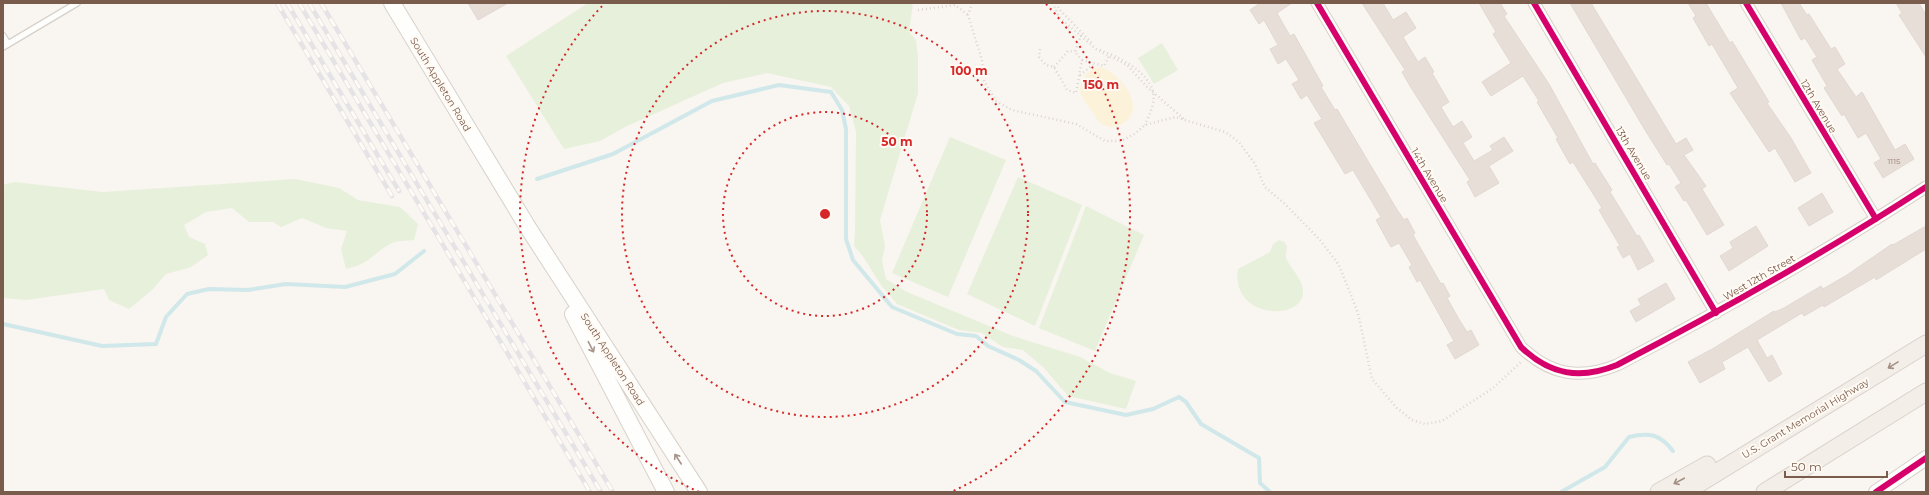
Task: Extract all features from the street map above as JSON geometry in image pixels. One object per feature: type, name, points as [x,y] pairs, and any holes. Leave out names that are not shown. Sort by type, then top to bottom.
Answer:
[{"type":"main road","name":"South Appleton Road","points":[[392,3],[527,226],[699,492]]},
{"type":"main road","name":"South Appleton Road","points":[[527,226],[666,492]]},
{"type":"main road","name":"U.S. Grant Memorial Highway","points":[[1685,492],[1926,344]]},
{"type":"main road","points":[[1658,492],[1704,468],[1785,416],[1861,384]]},
{"type":"main road","points":[[1765,492],[1921,395]]},
{"type":"main road","points":[[1784,492],[1860,443],[1921,395]]},
{"type":"street","name":"14th Avenue","points":[[1317,3],[1504,321],[1521,347],[1529,354]]},
{"type":"street","name":"13th Avenue","points":[[1534,3],[1716,313]]},
{"type":"street","name":"12th Avenue","points":[[1746,3],[1876,220]]},
{"type":"street","name":"West 12th Street","points":[[1529,354],[1542,364],[1564,372],[1587,374],[1603,371],[1618,365],[1716,313],[1876,220],[1926,186]]},
{"type":"street","points":[[1876,492],[1926,458]]},
{"type":"lane","points":[[3,36],[6,46],[77,3]]},
{"type":"path","points":[[968,15],[972,3]]},
{"type":"path","points":[[1053,3],[1059,17],[1096,49],[1127,66],[1153,92],[1186,120]]},
{"type":"path","points":[[918,10],[955,4],[968,15],[982,60],[984,81],[996,101],[1012,110],[1024,114],[1076,124],[1105,141],[1121,142],[1136,133],[1145,124],[1152,108],[1153,92],[1140,72],[1131,65],[1097,48],[1059,9],[1057,3]]},
{"type":"path","points":[[1075,52],[1081,35]]},
{"type":"path","points":[[1040,49],[1039,57],[1046,65],[1054,67],[1067,90],[1076,93],[1082,60]]},
{"type":"path","points":[[1054,67],[1068,51],[1075,52],[1082,60],[1104,66],[1109,56]]},
{"type":"path","points":[[1079,75],[1094,64]]},
{"type":"path","points":[[1145,124],[1175,117],[1225,132],[1240,142],[1255,164],[1265,187],[1285,204],[1320,240],[1339,265],[1358,313],[1372,379],[1397,408],[1412,420],[1425,424],[1442,421],[1493,388],[1529,354]]},
{"type":"green space","points":[[588,3],[723,3],[724,6],[724,3],[913,3],[909,32],[916,40],[918,57],[918,93],[880,220],[885,246],[882,261],[886,279],[907,292],[1013,336],[1080,357],[1110,373],[1136,381],[1126,409],[1068,396],[1044,368],[1023,350],[1003,347],[982,333],[959,330],[897,304],[881,285],[862,255],[854,246],[856,132],[849,106],[831,87],[767,73],[723,83],[625,127],[600,141],[564,149],[506,56]]},
{"type":"green space","points":[[1162,43],[1178,70],[1154,84],[1138,58]]},
{"type":"green space","points":[[950,137],[1006,160],[948,297],[892,273]]},
{"type":"green space","points":[[1018,177],[1082,205],[1035,326],[967,294]]},
{"type":"green space","points":[[295,179],[339,188],[358,200],[400,207],[418,224],[414,240],[392,243],[365,262],[346,269],[341,249],[347,231],[326,228],[302,218],[281,227],[273,222],[249,222],[232,208],[206,212],[184,225],[189,237],[205,244],[208,255],[191,267],[166,274],[152,290],[129,309],[109,300],[104,289],[26,300],[3,298],[3,185],[14,182],[103,192]]},
{"type":"green space","points":[[1086,206],[1144,235],[1095,351],[1039,328]]},
{"type":"green space","points":[[1279,240],[1284,242],[1287,246],[1286,258],[1298,277],[1303,290],[1301,300],[1293,307],[1282,311],[1269,311],[1256,306],[1245,298],[1239,286],[1238,269],[1270,252],[1273,244]]},
{"type":"sand","points":[[1100,67],[1108,70],[1123,83],[1129,92],[1132,101],[1133,109],[1130,117],[1122,124],[1117,126],[1110,127],[1100,123],[1080,92],[1081,83],[1085,75],[1091,70]]},
{"type":"building","points":[[468,3],[508,3],[478,20]]},
{"type":"building","points":[[1260,3],[1292,3],[1277,13],[1290,36],[1294,34],[1323,86],[1321,87],[1335,110],[1337,109],[1396,208],[1404,220],[1407,218],[1415,233],[1413,235],[1441,284],[1443,283],[1450,296],[1447,298],[1460,321],[1467,332],[1471,330],[1479,345],[1455,359],[1447,345],[1454,341],[1420,280],[1417,282],[1409,267],[1412,265],[1399,243],[1391,247],[1376,220],[1381,217],[1353,170],[1345,174],[1314,123],[1322,119],[1307,95],[1301,99],[1292,84],[1299,80],[1286,59],[1278,64],[1270,49],[1278,45],[1264,20],[1259,24],[1250,10]]},
{"type":"building","points":[[1362,3],[1383,3],[1393,20],[1406,12],[1416,28],[1403,37],[1418,62],[1425,57],[1434,72],[1432,73],[1449,102],[1441,107],[1453,127],[1462,121],[1472,137],[1463,143],[1474,161],[1493,150],[1490,146],[1504,137],[1513,151],[1489,166],[1499,183],[1475,197],[1467,182],[1470,180],[1410,86],[1402,72],[1405,70]]},
{"type":"building","points":[[1479,3],[1500,3],[1507,14],[1504,16],[1549,84],[1593,164],[1595,163],[1612,190],[1610,192],[1637,236],[1639,235],[1654,261],[1638,270],[1630,254],[1623,258],[1617,247],[1620,246],[1599,210],[1602,208],[1573,162],[1570,164],[1556,139],[1558,138],[1537,102],[1539,101],[1523,76],[1491,96],[1482,82],[1511,63],[1493,34],[1496,32]]},
{"type":"building","points":[[1570,3],[1591,3],[1676,144],[1686,138],[1693,150],[1684,155],[1706,186],[1702,189],[1724,225],[1707,235],[1686,200],[1684,201],[1675,187],[1681,183],[1669,164],[1667,165],[1645,130]]},
{"type":"building","points":[[1688,3],[1706,3],[1730,43],[1732,41],[1769,102],[1767,103],[1791,138],[1811,173],[1795,182],[1775,148],[1769,152],[1730,93],[1738,88],[1712,44],[1709,46],[1693,18],[1696,16]]},
{"type":"building","points":[[1781,3],[1799,3],[1807,15],[1809,14],[1831,49],[1835,47],[1845,64],[1837,69],[1856,97],[1862,92],[1895,150],[1905,144],[1914,159],[1883,178],[1874,163],[1881,159],[1866,133],[1858,138],[1844,114],[1842,116],[1824,88],[1827,86],[1812,60],[1817,57],[1805,38],[1801,40]]},
{"type":"building","points":[[1896,3],[1919,3],[1926,15],[1926,57],[1899,15],[1902,13]]},
{"type":"building","points":[[1822,193],[1833,212],[1809,226],[1798,208]]},
{"type":"building","points":[[1756,226],[1768,246],[1729,271],[1720,256],[1733,248],[1730,242]]},
{"type":"building","points":[[1926,226],[1926,249],[1876,280],[1875,277],[1824,307],[1823,305],[1804,316],[1802,313],[1757,340],[1767,358],[1772,355],[1782,374],[1769,382],[1748,347],[1722,362],[1725,369],[1700,383],[1688,362],[1714,348],[1774,311],[1775,312],[1784,308],[1821,286],[1823,289],[1847,275],[1892,244],[1893,245]]},
{"type":"building","points":[[1666,283],[1675,299],[1636,322],[1630,311],[1641,305],[1638,299]]},
{"type":"waterway","points":[[537,179],[613,154],[712,101],[779,85],[831,92],[842,110],[846,129],[846,239],[853,260],[892,307],[957,334],[976,336],[988,346],[1019,360],[1036,371],[1065,402],[1126,415],[1153,409],[1179,397],[1186,402],[1201,424],[1259,458],[1260,483],[1270,492]]},
{"type":"waterway","points":[[3,324],[102,346],[156,344],[166,317],[187,294],[209,289],[248,290],[286,284],[345,287],[395,274],[424,251]]},
{"type":"waterway","points":[[1561,492],[1605,467],[1629,437],[1636,435],[1654,436],[1663,441],[1673,451]]},
{"type":"railway","points":[[277,3],[392,196]]},
{"type":"railway","points":[[287,3],[399,191]]},
{"type":"railway","points":[[299,3],[590,492]]},
{"type":"railway","points":[[309,3],[601,492]]},
{"type":"railway","points":[[321,3],[613,492]]},
{"type":"cycle path","points":[[1317,3],[1521,347],[1543,364],[1554,369],[1578,373],[1603,370],[1617,365],[1774,280],[1926,187]]},
{"type":"cycle path","points":[[1534,3],[1716,313]]},
{"type":"cycle path","points":[[1746,3],[1876,219]]},
{"type":"cycle path","points":[[1876,492],[1926,458]]}]
